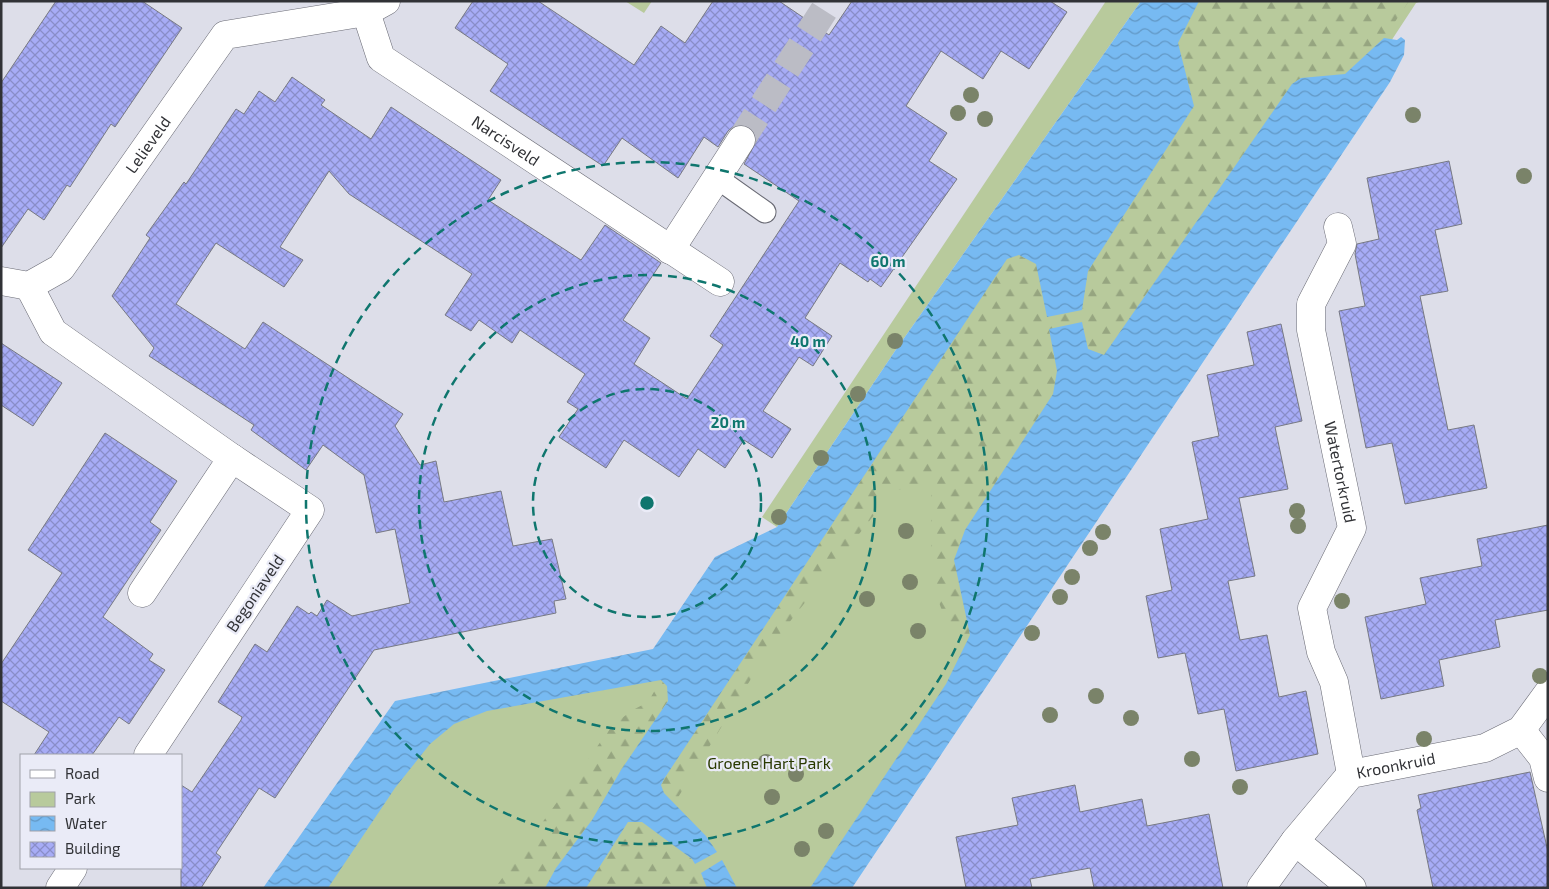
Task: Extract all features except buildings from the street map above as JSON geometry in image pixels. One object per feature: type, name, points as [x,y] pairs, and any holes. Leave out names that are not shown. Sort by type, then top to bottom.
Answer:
[{"type":"street","name":"Lelieveld","points":[[29,286],[61,268],[225,35],[305,11],[376,7]]},
{"type":"street","name":"Narcisveld","points":[[376,7],[380,58],[720,282]]},
{"type":"street","points":[[670,250],[741,140]]},
{"type":"street","name":"Watertorkruid","points":[[1338,227],[1342,244],[1310,304],[1311,330],[1352,528],[1312,608],[1321,652],[1334,682],[1351,774]]},
{"type":"street","points":[[1,281],[29,286]]},
{"type":"street","name":"Begoniaveld","points":[[29,286],[54,332],[232,458],[310,510],[149,754]]},
{"type":"street","points":[[142,593],[232,458]]},
{"type":"street","name":"Kroonkruid","points":[[1261,888],[1295,841],[1351,774],[1485,748],[1521,730],[1548,693]]},
{"type":"street","points":[[1521,730],[1544,758],[1548,778]]},
{"type":"street","points":[[1295,841],[1352,888]]},
{"type":"street","points":[[60,888],[73,869]]},
{"type":"lane","points":[[716,178],[766,212]]},
{"type":"green space","points":[[625,1],[652,1],[644,13]]},
{"type":"green space","points":[[1106,1],[1141,1],[895,351],[777,527],[762,517]]},
{"type":"green space","name":"Groene Hart Park","points":[[1161,1],[1422,1],[1416,3],[835,888],[289,888],[406,712],[715,651]]},
{"type":"green space","points":[[1199,1],[1409,1],[1384,38],[1345,74],[1301,78],[1292,84],[1104,355],[1088,350],[1083,328],[1049,329],[1057,371],[1053,394],[965,530],[955,560],[970,635],[966,644],[951,635],[937,597],[931,557],[931,482],[893,491],[773,643],[674,804],[664,793],[661,785],[664,779],[1007,259],[1019,255],[1036,264],[1041,281],[1082,310],[1088,271],[1194,106],[1178,43]]},
{"type":"green space","points":[[661,680],[667,686],[668,701],[621,770],[592,820],[556,868],[545,888],[495,888],[612,726],[631,711],[648,702]]},
{"type":"green space","points":[[627,822],[642,822],[692,859],[707,888],[586,888]]},
{"type":"water","points":[[1141,1],[1199,1],[1178,43],[1194,106],[1088,271],[1082,310],[1047,317],[1036,264],[1019,255],[1007,259],[664,779],[661,785],[664,793],[706,836],[717,852],[695,864],[692,859],[642,822],[628,822],[586,888],[545,888],[556,868],[592,820],[621,770],[668,701],[667,686],[661,680],[487,711],[454,724],[430,744],[395,788],[328,888],[263,888],[395,701],[653,649],[715,557],[777,527],[895,351]]},
{"type":"water","points":[[1401,37],[1405,40],[1404,55],[1390,82],[852,888],[810,888],[946,684],[970,635],[954,560],[965,530],[1053,394],[1057,371],[1049,329],[1082,322],[1088,349],[1104,355],[1292,84],[1301,78],[1345,74],[1384,38],[1397,40]]},
{"type":"water","points":[[722,860],[737,888],[707,888],[701,873]]},
{"type":"tunnel","points":[[741,140],[830,1]]}]
